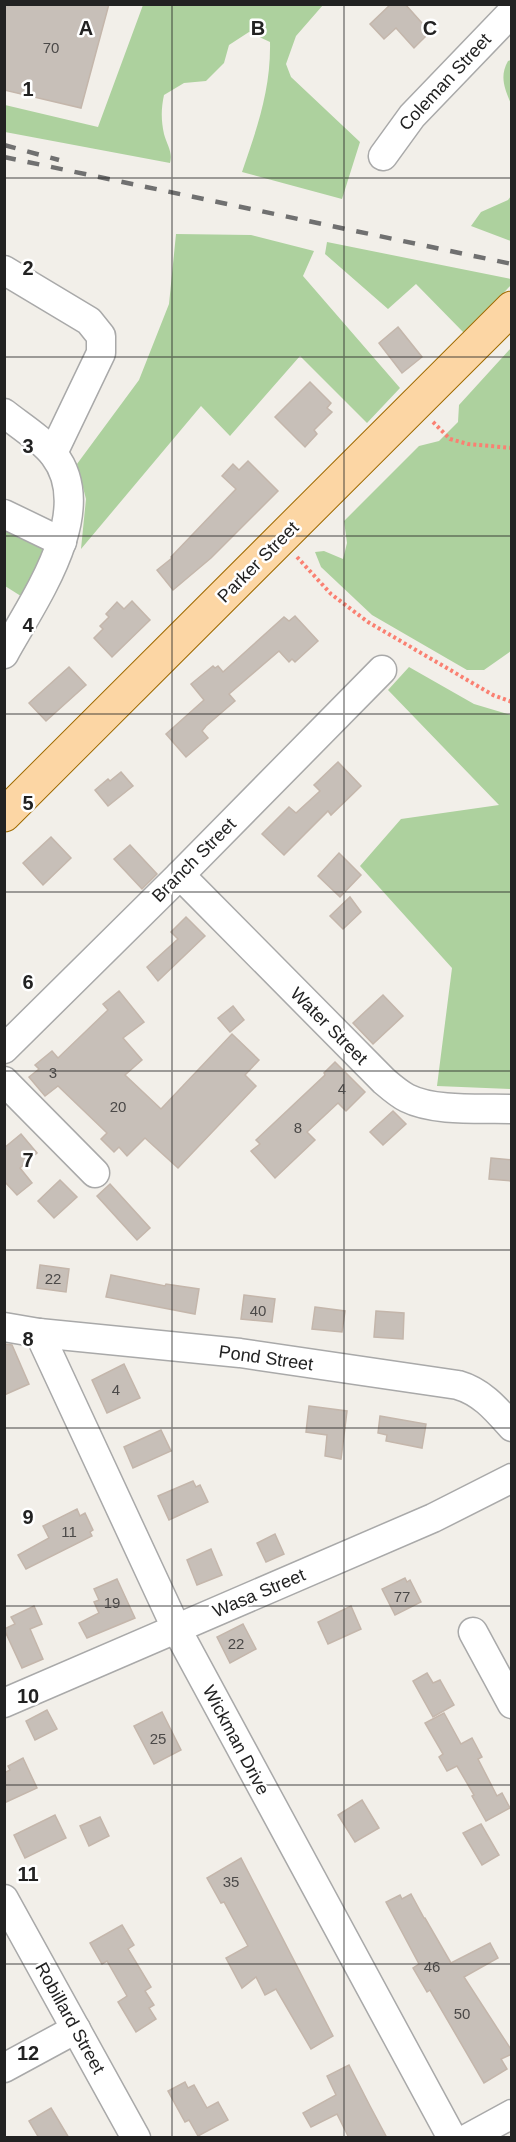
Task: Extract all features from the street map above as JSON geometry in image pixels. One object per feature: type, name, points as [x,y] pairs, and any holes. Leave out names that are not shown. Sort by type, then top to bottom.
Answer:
[{"type":"main road","name":"Parker Street","points":[[4,815],[512,308]]},
{"type":"street","name":"Coleman Street","points":[[383,156],[412,116],[512,12]]},
{"type":"street","points":[[6,275],[89,321],[101,336],[101,353],[53,453]]},
{"type":"street","points":[[4,413],[53,453],[63,471],[69,498],[68,518],[54,563],[4,654]]},
{"type":"street","points":[[4,514],[62,542]]},
{"type":"street","name":"Branch Street","points":[[4,1049],[382,670]]},
{"type":"street","name":"Water Street","points":[[180,875],[399,1094],[418,1102],[441,1106],[512,1109]]},
{"type":"street","points":[[4,1081],[95,1173]]},
{"type":"street","name":"Pond Street","points":[[4,1327],[39,1333],[240,1353],[458,1385],[488,1400],[512,1427]]},
{"type":"street","name":"Wickman Drive","points":[[39,1333],[176,1628],[452,2138]]},
{"type":"street","name":"Wasa Street","points":[[4,1703],[433,1518],[512,1478]]},
{"type":"street","points":[[473,1632],[512,1704]]},
{"type":"street","name":"Robillard Street","points":[[4,1899],[136,2138]]},
{"type":"street","points":[[4,2068],[76,2030]]},
{"type":"street","points":[[468,2138],[506,2124]]},
{"type":"path","points":[[415,405],[450,439],[468,444],[512,447]]},
{"type":"path","points":[[281,539],[331,594],[368,622],[493,695],[512,702]]},
{"type":"green space","points":[[143,5],[323,5],[296,36],[286,64],[291,77],[360,142],[342,199],[242,172],[266,93],[270,60],[270,42],[249,32],[229,45],[224,63],[206,81],[184,83],[164,95],[162,119],[170,152],[170,163],[5,132],[5,105],[98,127]]},
{"type":"green space","points":[[512,60],[511,104],[503,78],[508,61]]},
{"type":"green space","points":[[511,196],[511,241],[471,226],[481,212],[508,200]]},
{"type":"green space","points":[[176,234],[251,235],[314,251],[303,276],[400,388],[367,423],[300,356],[230,436],[201,406],[81,549],[86,499],[77,464],[139,380],[169,304]]},
{"type":"green space","points":[[327,242],[511,279],[511,285],[465,334],[416,284],[388,309],[325,254]]},
{"type":"green space","points":[[511,348],[511,651],[484,670],[467,670],[372,615],[321,567],[315,552],[324,551],[343,559],[347,543],[344,521],[419,446],[439,441],[458,422],[459,405]]},
{"type":"green space","points":[[5,526],[39,543],[44,551],[24,598],[5,586]]},
{"type":"green space","points":[[409,667],[474,704],[511,715],[511,1089],[437,1086],[452,968],[360,866],[401,819],[499,805],[388,690]]},
{"type":"building","points":[[4,4],[109,4],[81,108],[4,90]]},
{"type":"building","points":[[391,4],[405,4],[430,32],[414,48],[396,28],[384,39],[370,24]]},
{"type":"building","points":[[398,327],[422,357],[402,373],[379,343]]},
{"type":"building","points":[[310,382],[331,403],[327,408],[332,412],[314,430],[317,434],[305,447],[275,417]]},
{"type":"building","points":[[248,461],[278,491],[211,558],[173,590],[157,570],[172,558],[236,489],[222,476],[233,464],[239,470]]},
{"type":"building","points":[[132,601],[150,620],[112,657],[94,638],[103,629],[100,626],[109,617],[106,614],[117,602],[124,609]]},
{"type":"building","points":[[295,616],[318,641],[295,662],[292,659],[289,662],[279,651],[229,694],[235,701],[206,726],[202,731],[208,738],[186,757],[166,734],[204,700],[191,684],[213,666],[215,668],[218,666],[223,672],[284,617],[289,621]]},
{"type":"building","points":[[69,667],[86,685],[46,721],[29,703]]},
{"type":"building","points":[[338,762],[361,786],[331,815],[328,811],[284,855],[262,834],[289,807],[296,813],[320,791],[314,785]]},
{"type":"building","points":[[121,772],[133,786],[108,806],[95,790]]},
{"type":"building","points":[[51,837],[71,858],[43,885],[23,863]]},
{"type":"building","points":[[130,845],[157,874],[142,889],[114,859]]},
{"type":"building","points":[[339,853],[361,875],[340,897],[318,876]]},
{"type":"building","points":[[350,897],[361,912],[343,929],[330,916]]},
{"type":"building","points":[[186,917],[205,936],[158,981],[147,967],[178,939],[171,932]]},
{"type":"building","points":[[119,991],[144,1022],[123,1038],[142,1060],[125,1075],[161,1109],[232,1034],[259,1060],[245,1075],[256,1086],[178,1168],[145,1138],[127,1156],[119,1147],[114,1152],[101,1139],[107,1133],[58,1086],[45,1096],[29,1077],[39,1069],[35,1065],[52,1051],[58,1058],[108,1010],[103,1004]]},
{"type":"building","points":[[383,995],[403,1016],[373,1044],[353,1023]]},
{"type":"building","points":[[233,1006],[244,1020],[230,1032],[218,1018]]},
{"type":"building","points":[[335,1062],[365,1092],[346,1111],[338,1103],[307,1132],[315,1140],[275,1178],[251,1151],[260,1144],[256,1140],[325,1075],[324,1073]]},
{"type":"building","points":[[393,1111],[406,1124],[383,1145],[370,1132]]},
{"type":"building","points":[[21,1134],[37,1153],[20,1168],[32,1183],[17,1195],[4,1181],[4,1148]]},
{"type":"building","points":[[491,1158],[512,1160],[512,1181],[489,1179]]},
{"type":"building","points":[[60,1180],[77,1197],[54,1218],[38,1201]]},
{"type":"building","points":[[110,1184],[150,1228],[137,1240],[97,1196]]},
{"type":"building","points":[[40,1265],[69,1269],[66,1292],[37,1288]]},
{"type":"building","points":[[111,1275],[165,1286],[166,1284],[199,1289],[195,1314],[106,1297]]},
{"type":"building","points":[[244,1295],[275,1299],[272,1322],[241,1319]]},
{"type":"building","points":[[315,1307],[345,1311],[342,1332],[312,1329]]},
{"type":"building","points":[[376,1311],[404,1313],[403,1339],[374,1337]]},
{"type":"building","points":[[4,1344],[12,1345],[29,1384],[4,1395]]},
{"type":"building","points":[[124,1364],[140,1398],[107,1413],[92,1380]]},
{"type":"building","points":[[309,1406],[347,1411],[341,1459],[325,1456],[327,1435],[306,1432]]},
{"type":"building","points":[[380,1416],[426,1424],[422,1448],[386,1441],[387,1435],[378,1433]]},
{"type":"building","points":[[161,1430],[171,1451],[133,1468],[124,1447]]},
{"type":"building","points":[[193,1481],[196,1487],[200,1485],[208,1502],[169,1520],[158,1496]]},
{"type":"building","points":[[77,1509],[80,1516],[85,1513],[93,1530],[90,1532],[92,1536],[26,1569],[18,1555],[49,1538],[43,1526]]},
{"type":"building","points":[[275,1534],[284,1554],[266,1562],[257,1543]]},
{"type":"building","points":[[211,1549],[222,1575],[197,1585],[187,1560]]},
{"type":"building","points":[[405,1578],[407,1582],[410,1580],[421,1602],[395,1615],[382,1589]]},
{"type":"building","points":[[117,1579],[135,1618],[87,1638],[79,1623],[99,1613],[94,1602],[99,1600],[94,1589]]},
{"type":"building","points":[[34,1606],[42,1624],[30,1629],[43,1659],[22,1668],[4,1629],[15,1624],[11,1617]]},
{"type":"building","points":[[351,1606],[361,1629],[328,1644],[318,1622]]},
{"type":"building","points":[[243,1624],[256,1649],[230,1663],[217,1637]]},
{"type":"building","points":[[427,1673],[433,1683],[440,1680],[454,1705],[433,1717],[413,1681]]},
{"type":"building","points":[[47,1710],[57,1729],[35,1740],[26,1721]]},
{"type":"building","points":[[162,1712],[181,1750],[154,1764],[134,1726]]},
{"type":"building","points":[[444,1713],[461,1744],[472,1738],[482,1757],[478,1759],[497,1796],[502,1793],[510,1808],[486,1821],[457,1766],[447,1771],[439,1757],[443,1754],[425,1723]]},
{"type":"building","points":[[23,1758],[37,1788],[4,1803],[4,1773],[10,1770],[8,1766]]},
{"type":"building","points":[[362,1800],[379,1828],[355,1842],[338,1815]]},
{"type":"building","points":[[55,1815],[66,1838],[25,1858],[14,1835]]},
{"type":"building","points":[[100,1817],[109,1836],[89,1846],[80,1826]]},
{"type":"building","points":[[481,1824],[499,1855],[482,1865],[463,1833]]},
{"type":"building","points":[[241,1858],[333,2036],[311,2049],[276,1989],[265,1995],[256,1977],[242,1988],[226,1958],[248,1946],[224,1902],[221,1903],[207,1878]]},
{"type":"building","points":[[411,1894],[451,1963],[490,1943],[498,1958],[464,1977],[512,2051],[512,2054],[501,2059],[507,2069],[484,2083],[430,1990],[427,1992],[413,1968],[419,1964],[386,1902],[400,1895],[402,1899]]},
{"type":"building","points":[[122,1925],[134,1945],[128,1949],[151,1987],[145,1991],[154,2005],[149,2008],[156,2019],[136,2032],[118,2002],[127,1996],[107,1961],[102,1964],[90,1943]]},
{"type":"building","points":[[349,2065],[387,2138],[349,2138],[337,2114],[311,2127],[303,2113],[336,2095],[327,2076]]},
{"type":"building","points":[[185,2082],[188,2088],[194,2085],[207,2108],[218,2102],[228,2120],[198,2136],[189,2120],[185,2122],[168,2091]]},
{"type":"building","points":[[51,2108],[69,2138],[39,2138],[29,2121]]},
{"type":"railway","points":[[4,145],[59,160]]},
{"type":"railway","points":[[4,157],[512,264]]}]
